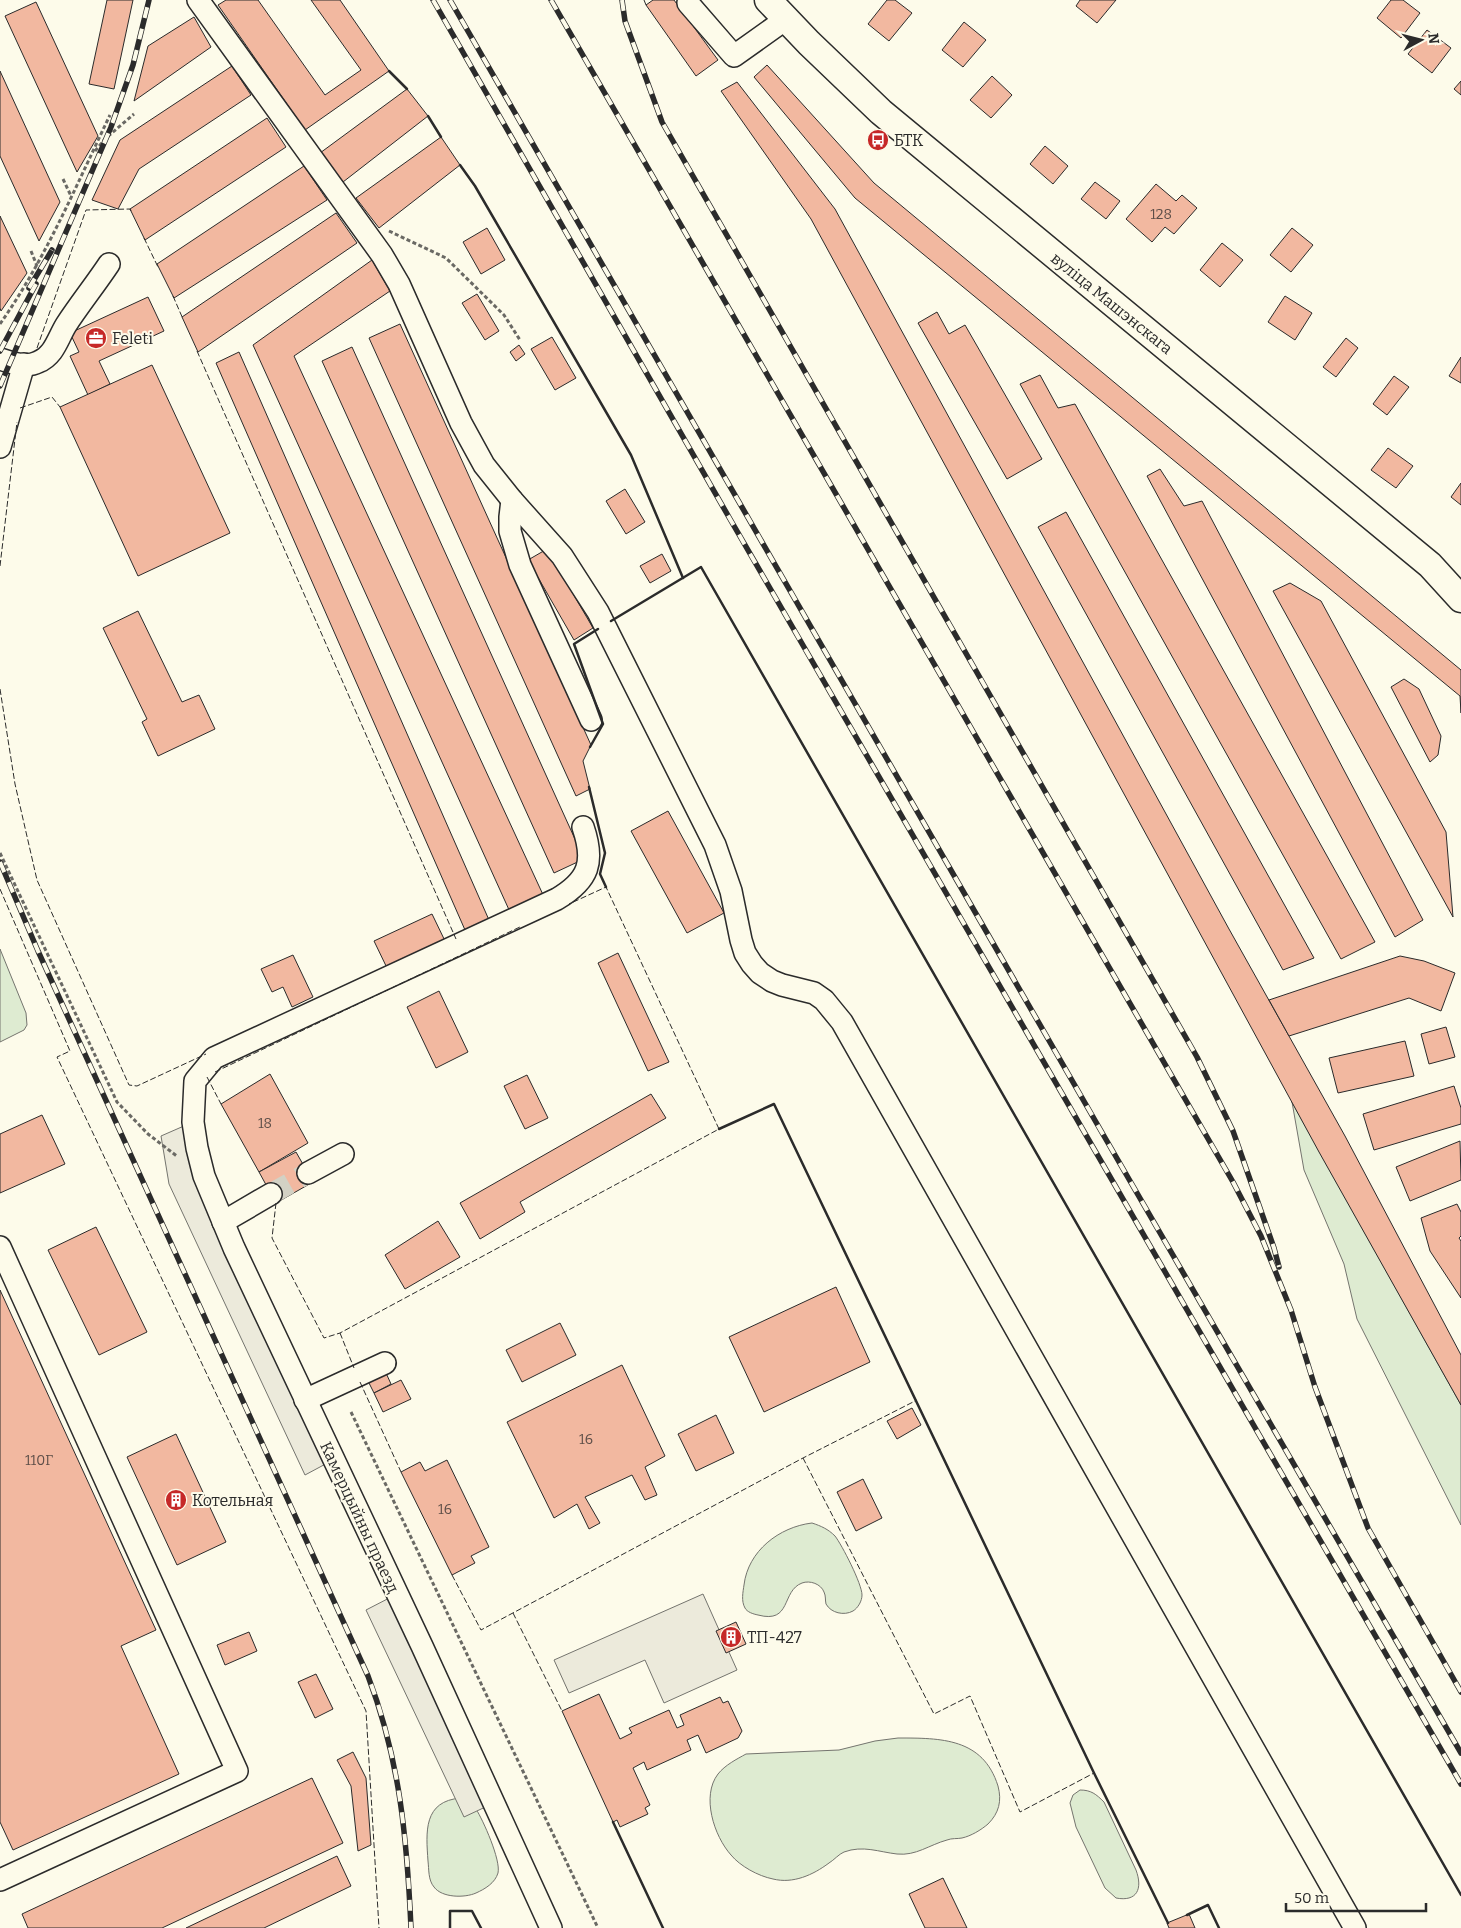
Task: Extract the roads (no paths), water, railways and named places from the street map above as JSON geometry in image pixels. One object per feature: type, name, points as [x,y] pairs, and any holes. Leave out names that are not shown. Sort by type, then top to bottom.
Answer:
[{"type":"main road","name":"вуліца Машэнскага","points":[[768,0],[809,43],[881,112],[1430,565],[1461,599]]},
{"type":"street","points":[[198,0],[391,268],[472,445],[484,465],[512,500],[562,556],[587,592],[609,632],[715,845],[726,876],[741,940],[748,958],[760,973],[772,980],[782,985],[814,993],[824,1000],[842,1022],[1355,1928]]},
{"type":"street","points":[[688,3],[734,56],[786,19]]},
{"type":"street","points":[[0,360],[36,364],[44,359],[52,351],[65,327],[109,264]]},
{"type":"street","points":[[0,447],[24,364]]},
{"type":"street","points":[[512,500],[510,531],[520,566],[590,720]]},
{"type":"street","name":"Камерцыйны праезд","points":[[551,1928],[422,1646],[223,1222],[204,1176],[196,1148],[193,1122],[195,1081],[214,1058],[557,899],[570,891],[581,882],[587,870],[588,841],[583,827]]},
{"type":"street","points":[[308,1173],[343,1154]]},
{"type":"street","points":[[223,1222],[271,1194]]},
{"type":"street","points":[[0,1247],[237,1771],[0,1880]]},
{"type":"street","points":[[305,1400],[385,1363]]},
{"type":"tunnel","points":[[271,1194],[308,1173]]},
{"type":"railway","points":[[0,386],[111,127],[133,65],[149,0]]},
{"type":"railway","points":[[433,0],[730,519],[1461,1784]]},
{"type":"railway","points":[[450,0],[1461,1753]]},
{"type":"railway","points":[[551,0],[1233,1182],[1261,1236],[1291,1310],[1315,1387],[1368,1528],[1461,1692]]},
{"type":"railway","points":[[622,0],[625,21],[662,122],[1197,1057],[1233,1131],[1279,1267]]},
{"type":"railway","points":[[29,288],[52,250]]},
{"type":"railway","points":[[0,351],[36,284]]},
{"type":"railway","points":[[0,862],[38,951],[368,1676],[379,1707],[395,1769],[404,1831],[411,1928]]},
{"type":"place","name":"БТК","points":[[878,140]]},
{"type":"place","name":"Feleti","points":[[96,338]]},
{"type":"place","name":"Котельная","points":[[176,1500]]},
{"type":"place","name":"ТП-427","points":[[731,1637]]}]
